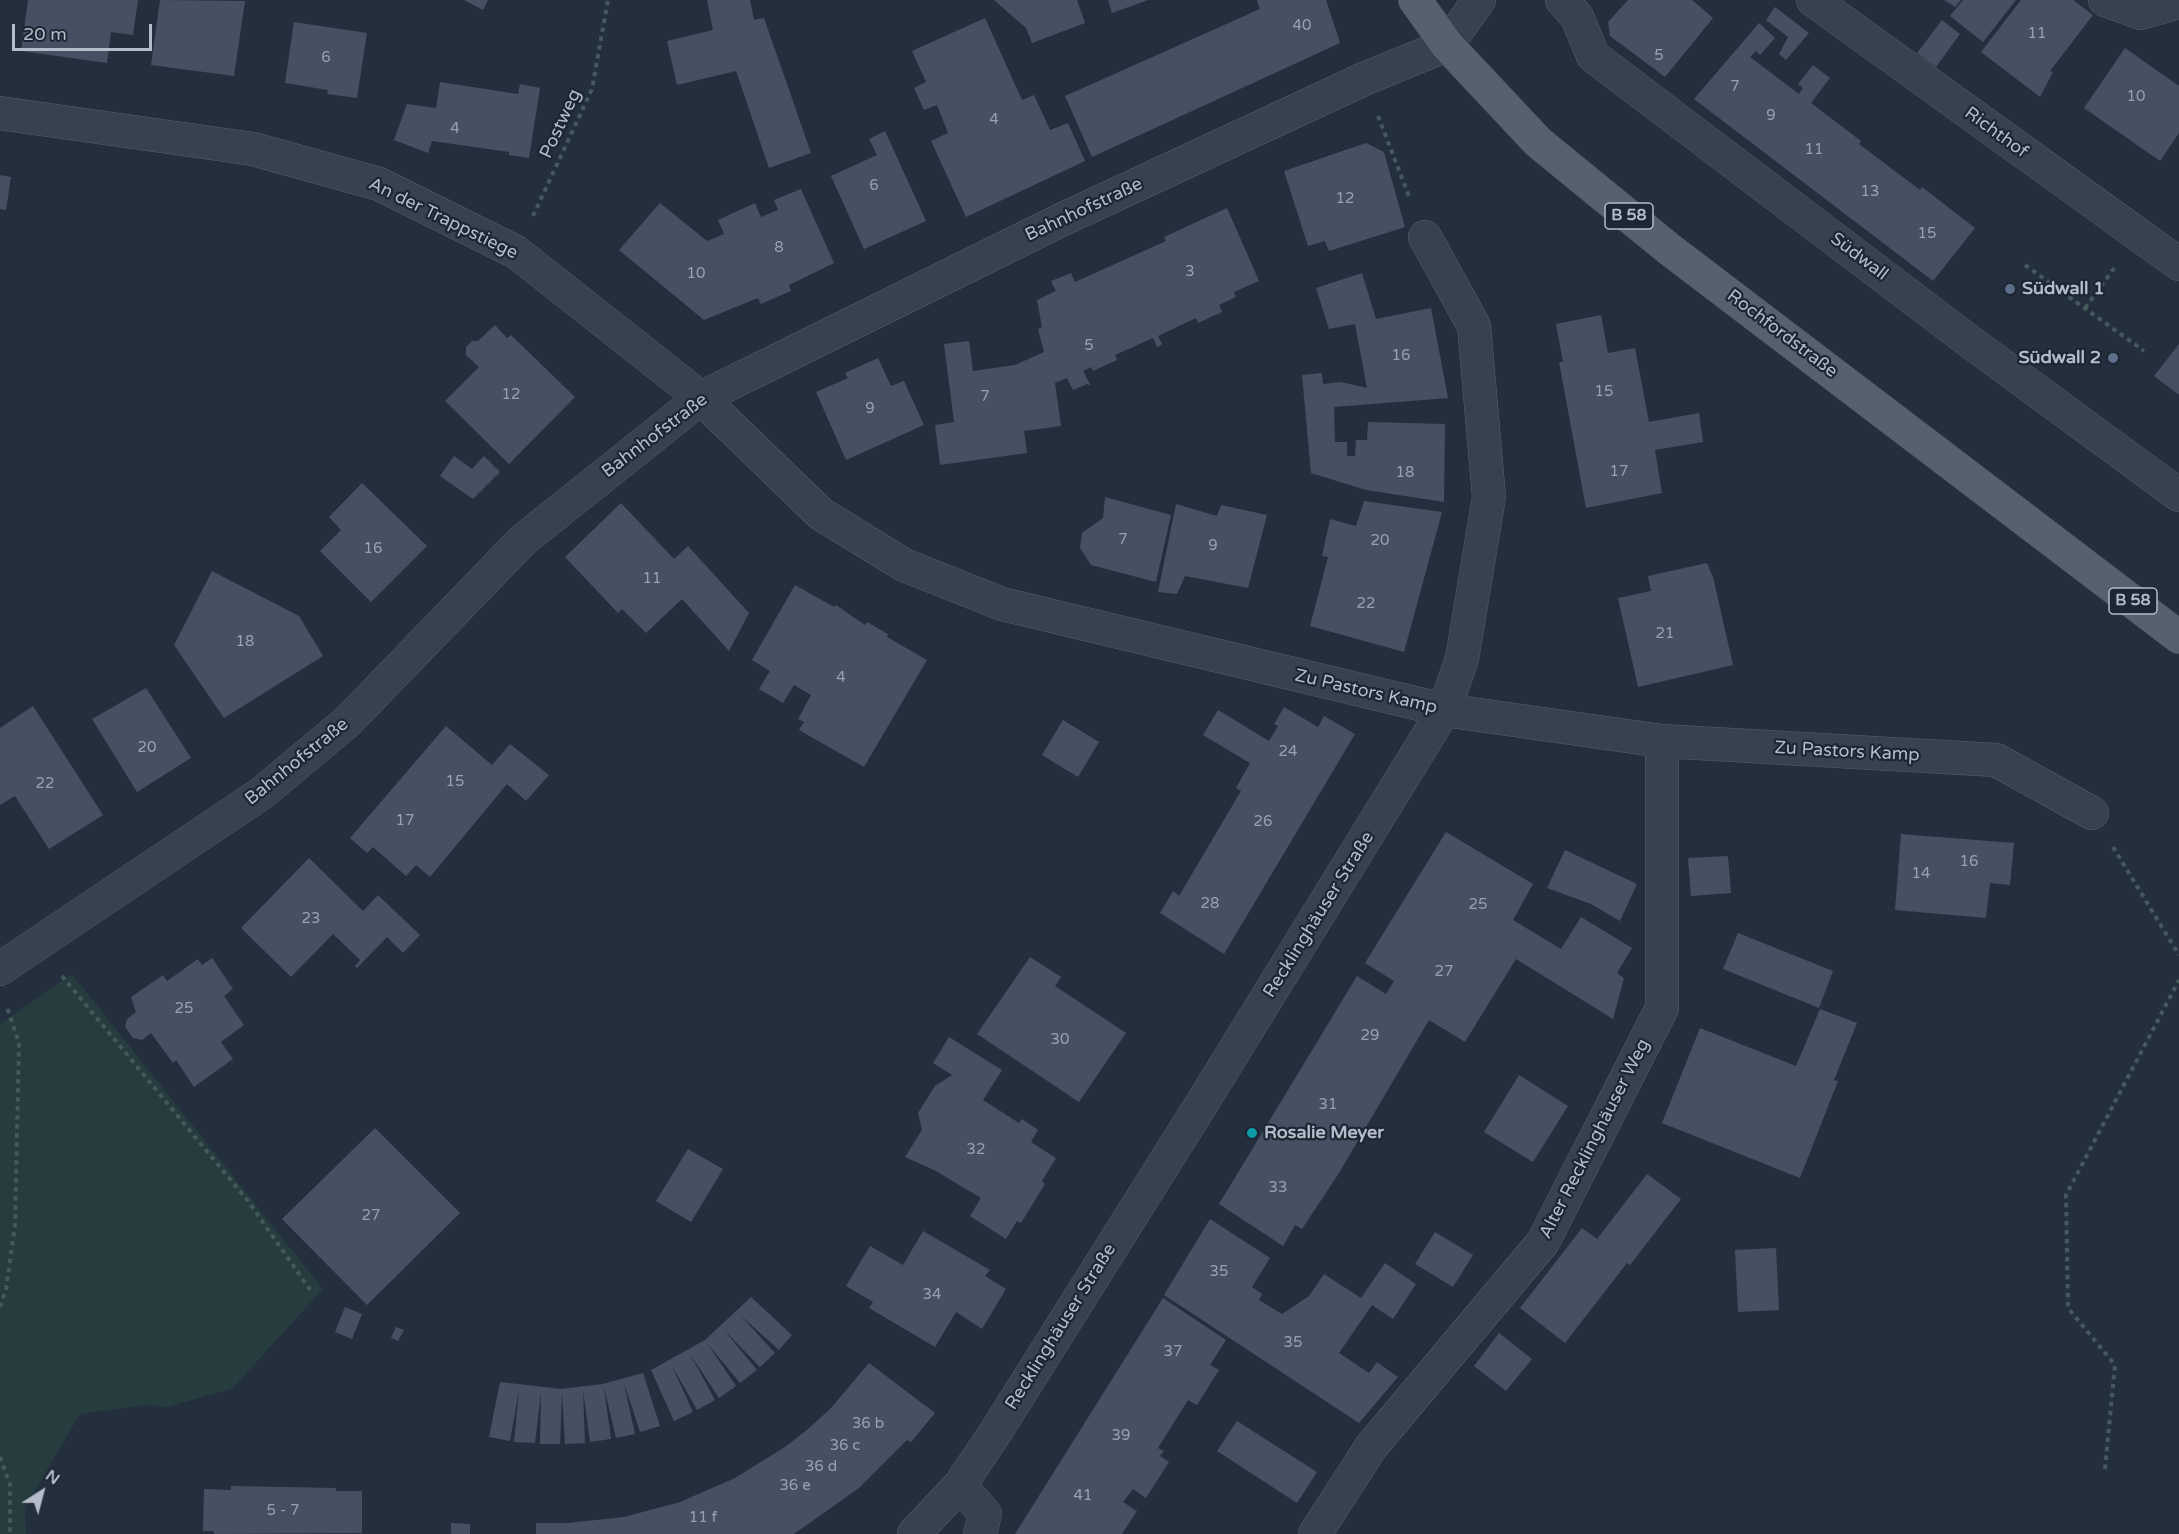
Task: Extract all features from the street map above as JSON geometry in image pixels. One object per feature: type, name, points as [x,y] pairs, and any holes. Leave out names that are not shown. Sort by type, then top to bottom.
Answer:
[{"type":"main road","name":"Rochfordstraße","points":[[1415,0],[1447,45],[1538,142],[1661,242],[2179,637]]},
{"type":"street","points":[[1447,45],[1479,0]]},
{"type":"street","name":"Südwall","points":[[1562,0],[1577,18],[1593,56],[1969,341],[2179,495]]},
{"type":"street","name":"Richthof","points":[[1813,0],[2137,237],[2179,264]]},
{"type":"street","points":[[2105,0],[2141,13],[2179,2]]},
{"type":"street","name":"Bahnhofstraße","points":[[2,984],[37,945],[262,794],[348,721],[523,540],[701,398],[1061,220],[1364,79],[1447,45]]},
{"type":"street","name":"An der Trappstiege","points":[[0,113],[253,149],[379,184],[516,252],[701,398]]},
{"type":"street","name":"Recklinghäuser Straße","points":[[914,1534],[960,1485],[1204,1100],[1444,710],[1462,659],[1489,497],[1474,326],[1425,237]]},
{"type":"street","name":"Zu Pastors Kamp","points":[[701,398],[821,514],[904,565],[1002,604],[1444,710],[1662,741],[1996,760],[2092,813]]},
{"type":"street","name":"Alter Recklinghäuser Weg","points":[[1315,1534],[1371,1447],[1543,1242],[1662,1008],[1662,741]]},
{"type":"street","points":[[960,1485],[985,1514],[980,1534]]},
{"type":"path","name":"Postweg","points":[[516,252],[592,89],[608,0]]},
{"type":"path","points":[[1364,79],[1425,237]]},
{"type":"path","points":[[2085,308],[2137,237]]},
{"type":"path","points":[[2025,264],[2144,351]]},
{"type":"path","points":[[2092,813],[2179,955]]},
{"type":"path","points":[[37,945],[248,1201],[311,1291]]},
{"type":"path","points":[[2105,1469],[2115,1365],[2068,1308],[2066,1196],[2179,980]]},
{"type":"path","points":[[0,1306],[6,1289],[15,1225],[19,1043],[2,984]]},
{"type":"path","points":[[0,1457],[10,1485],[10,1534]]},
{"type":"green space","points":[[72,974],[323,1289],[232,1389],[167,1407],[148,1405],[80,1414],[25,1508],[26,1534],[0,1534],[0,1024]]},
{"type":"building","points":[[28,0],[138,0],[133,35],[111,32],[107,63],[21,51]]},
{"type":"building","points":[[160,0],[245,1],[234,76],[151,65]]},
{"type":"building","points":[[464,0],[488,0],[483,10]]},
{"type":"building","points":[[707,0],[750,0],[754,20],[764,18],[811,153],[769,168],[736,71],[677,85],[667,41],[713,30]]},
{"type":"building","points":[[994,0],[1077,0],[1085,23],[1032,43],[1026,28]]},
{"type":"building","points":[[1108,0],[1148,0],[1112,13]]},
{"type":"building","points":[[1257,0],[1326,0],[1340,43],[1092,157],[1065,96],[1260,9]]},
{"type":"building","points":[[1628,0],[1692,0],[1713,18],[1665,77],[1610,36],[1608,22]]},
{"type":"building","points":[[1944,0],[1961,0],[1955,7]]},
{"type":"building","points":[[1963,0],[2016,0],[1983,42],[1950,16]]},
{"type":"building","points":[[2021,0],[2073,0],[2093,15],[2050,71],[2053,72],[2040,97],[1981,52]]},
{"type":"building","points":[[1775,7],[1809,33],[1786,60],[1779,54],[1788,37],[1766,20]]},
{"type":"building","points":[[985,18],[1022,100],[1034,95],[1050,130],[1068,123],[1085,161],[966,217],[931,141],[948,133],[937,105],[924,110],[914,88],[926,82],[912,51]]},
{"type":"building","points":[[1942,20],[1960,34],[1936,67],[1917,53]]},
{"type":"building","points":[[294,22],[367,33],[357,98],[327,94],[328,90],[285,83]]},
{"type":"building","points":[[1759,23],[1775,38],[1760,55],[1756,51],[1750,57],[1799,94],[1803,88],[1798,84],[1813,65],[1830,78],[1811,103],[1861,141],[1859,144],[1920,190],[1922,187],[1975,228],[1933,281],[1694,99]]},
{"type":"building","points":[[2125,48],[2179,86],[2179,133],[2160,161],[2084,108]]},
{"type":"building","points":[[440,82],[518,94],[520,84],[540,88],[529,158],[509,155],[509,152],[432,141],[428,153],[394,140],[407,104],[436,108]]},
{"type":"building","points":[[885,131],[926,221],[864,249],[831,176],[877,155],[869,139]]},
{"type":"building","points":[[1366,143],[1384,152],[1405,227],[1329,251],[1325,241],[1308,246],[1284,171]]},
{"type":"building","points":[[0,175],[11,177],[6,210],[0,209]]},
{"type":"building","points":[[801,189],[834,263],[789,285],[791,291],[761,304],[758,298],[704,320],[619,250],[660,203],[707,241],[724,234],[718,220],[755,203],[761,217],[778,210],[774,200]]},
{"type":"building","points":[[1227,208],[1259,281],[1234,292],[1236,297],[1219,305],[1222,312],[1198,323],[1196,318],[1158,336],[1162,344],[1160,346],[1157,347],[1153,338],[1115,355],[1117,360],[1093,371],[1091,367],[1083,371],[1091,386],[1087,384],[1073,390],[1067,378],[1055,383],[1061,426],[1024,431],[1027,453],[940,465],[935,425],[954,422],[944,344],[969,341],[973,371],[1015,365],[1044,352],[1038,329],[1042,327],[1037,300],[1056,291],[1051,281],[1071,273],[1075,282],[1166,241],[1164,237]]},
{"type":"building","points":[[1362,273],[1376,319],[1431,308],[1448,398],[1334,407],[1335,442],[1347,442],[1347,456],[1355,456],[1356,440],[1367,440],[1368,422],[1445,424],[1444,502],[1366,490],[1311,473],[1302,375],[1322,373],[1323,384],[1341,382],[1367,388],[1355,324],[1329,329],[1316,288]]},
{"type":"building","points":[[1601,315],[1608,353],[1635,348],[1649,422],[1699,413],[1703,442],[1655,450],[1662,493],[1586,508],[1559,362],[1563,362],[1556,324]]},
{"type":"building","points":[[495,325],[507,338],[511,335],[575,397],[509,464],[445,401],[479,367],[466,355],[466,347],[472,341],[478,341]]},
{"type":"building","points":[[2179,344],[2179,395],[2154,376]]},
{"type":"building","points":[[878,358],[891,386],[904,381],[924,425],[846,460],[816,392],[848,378],[845,373]]},
{"type":"building","points":[[454,456],[472,469],[484,456],[500,472],[473,499],[440,476]]},
{"type":"building","points":[[362,483],[427,546],[371,602],[320,551],[341,530],[329,517]]},
{"type":"building","points":[[1105,497],[1171,515],[1156,582],[1091,565],[1080,548],[1082,533],[1103,518]]},
{"type":"building","points":[[1364,501],[1442,512],[1404,652],[1310,626],[1328,557],[1322,556],[1330,519],[1356,526]]},
{"type":"building","points":[[621,503],[674,559],[688,546],[749,613],[729,651],[682,599],[646,633],[622,609],[618,613],[565,557]]},
{"type":"building","points":[[1176,504],[1217,516],[1221,505],[1267,515],[1248,588],[1185,576],[1177,594],[1158,592]]},
{"type":"building","points":[[1707,563],[1713,577],[1733,665],[1638,687],[1618,598],[1651,591],[1648,576]]},
{"type":"building","points":[[212,571],[299,616],[323,656],[224,718],[174,645]]},
{"type":"building","points":[[795,585],[834,607],[836,605],[865,625],[867,622],[888,634],[887,637],[927,660],[864,767],[799,730],[804,722],[798,719],[811,695],[794,685],[783,703],[759,689],[770,671],[752,660]]},
{"type":"building","points":[[146,688],[191,758],[137,792],[92,719]]},
{"type":"building","points":[[33,706],[103,815],[49,849],[15,796],[0,805],[0,728]]},
{"type":"building","points":[[1284,707],[1318,727],[1324,716],[1355,734],[1224,954],[1160,913],[1173,891],[1179,896],[1241,791],[1236,788],[1250,763],[1203,735],[1218,710],[1269,741],[1278,726],[1274,724]]},
{"type":"building","points":[[1063,720],[1099,742],[1078,777],[1042,755]]},
{"type":"building","points":[[446,726],[492,765],[510,744],[549,775],[526,801],[507,784],[430,877],[416,865],[406,876],[373,847],[367,853],[350,838]]},
{"type":"building","points":[[1446,832],[1533,884],[1513,920],[1561,949],[1581,917],[1632,948],[1617,973],[1624,978],[1613,1019],[1516,959],[1465,1042],[1429,1020],[1339,1173],[1302,1229],[1295,1225],[1283,1246],[1219,1204],[1357,976],[1386,994],[1394,981],[1365,963]]},
{"type":"building","points":[[1901,834],[2014,843],[2010,885],[1990,883],[1986,918],[1895,910]]},
{"type":"building","points":[[1565,850],[1637,884],[1620,921],[1591,904],[1547,888]]},
{"type":"building","points":[[1728,856],[1731,893],[1691,896],[1688,858]]},
{"type":"building","points":[[309,858],[363,911],[378,895],[420,935],[403,953],[387,937],[357,968],[355,966],[360,960],[333,934],[291,977],[241,928]]},
{"type":"building","points":[[1738,933],[1833,971],[1819,1008],[1723,969]]},
{"type":"building","points":[[1030,957],[1061,977],[1055,986],[1126,1033],[1079,1102],[977,1034]]},
{"type":"building","points":[[212,958],[233,989],[224,996],[244,1025],[221,1042],[233,1059],[194,1087],[176,1060],[173,1063],[151,1033],[142,1040],[133,1038],[125,1027],[127,1019],[136,1012],[131,997],[163,975],[167,981],[198,959],[202,965]]},
{"type":"building","points":[[1820,1009],[1857,1023],[1834,1080],[1838,1081],[1800,1178],[1662,1123],[1700,1028],[1796,1066]]},
{"type":"building","points":[[949,1037],[1002,1070],[983,1100],[1019,1123],[1022,1119],[1038,1130],[1031,1142],[1056,1158],[1042,1181],[1045,1184],[1021,1223],[1017,1221],[1006,1239],[970,1216],[981,1198],[936,1171],[905,1157],[922,1130],[918,1113],[935,1086],[952,1075],[933,1063]]},
{"type":"building","points":[[1519,1075],[1568,1106],[1533,1162],[1484,1132]]},
{"type":"building","points":[[375,1128],[460,1213],[367,1305],[282,1219]]},
{"type":"building","points":[[688,1149],[723,1169],[691,1222],[656,1201]]},
{"type":"building","points":[[1647,1174],[1681,1199],[1630,1265],[1627,1263],[1565,1343],[1520,1308],[1582,1228],[1597,1239]]},
{"type":"building","points":[[1210,1219],[1270,1258],[1252,1287],[1262,1294],[1259,1300],[1282,1314],[1309,1296],[1324,1274],[1361,1298],[1385,1263],[1416,1284],[1393,1319],[1372,1305],[1339,1353],[1369,1373],[1377,1362],[1398,1377],[1359,1423],[1164,1295]]},
{"type":"building","points":[[923,1231],[990,1270],[985,1276],[1006,1289],[982,1329],[956,1312],[935,1347],[869,1308],[873,1302],[846,1286],[870,1246],[903,1265]]},
{"type":"building","points":[[1435,1232],[1473,1255],[1453,1287],[1415,1264]]},
{"type":"building","points":[[1776,1248],[1779,1310],[1738,1312],[1735,1250]]},
{"type":"building","points":[[751,1297],[792,1335],[779,1350],[740,1315],[775,1353],[760,1367],[724,1330],[757,1370],[740,1383],[707,1343],[736,1386],[719,1398],[690,1354],[715,1400],[697,1410],[671,1364],[693,1412],[674,1421],[651,1370],[705,1340]]},
{"type":"building","points":[[1163,1298],[1226,1340],[1210,1365],[1219,1370],[1197,1405],[1188,1400],[1158,1448],[1164,1451],[1160,1456],[1169,1462],[1146,1498],[1133,1489],[1123,1502],[1137,1511],[1122,1534],[1015,1534]]},
{"type":"building","points":[[345,1307],[362,1314],[352,1339],[335,1332]]},
{"type":"building","points":[[396,1327],[404,1330],[398,1341],[391,1338]]},
{"type":"building","points":[[1499,1333],[1532,1359],[1506,1391],[1474,1366]]},
{"type":"building","points":[[869,1363],[935,1413],[911,1442],[907,1440],[859,1488],[794,1534],[536,1534],[536,1523],[568,1523],[624,1517],[680,1502],[735,1478],[785,1447],[808,1429],[830,1409]]},
{"type":"building","points":[[643,1373],[660,1426],[640,1432],[624,1383],[635,1434],[616,1438],[604,1387],[611,1439],[590,1442],[583,1390],[585,1443],[565,1444],[562,1392],[560,1444],[540,1444],[541,1392],[535,1443],[514,1442],[519,1390],[510,1441],[489,1437],[500,1382],[561,1389],[603,1384]]},
{"type":"building","points":[[1237,1421],[1317,1472],[1297,1503],[1217,1451]]},
{"type":"building","points":[[231,1486],[336,1488],[336,1491],[362,1491],[362,1533],[214,1534],[214,1531],[203,1531],[204,1489],[231,1490]]},
{"type":"building","points":[[451,1523],[470,1524],[470,1534],[451,1534]]},
{"type":"place","name":"Südwall 1","points":[[2010,289]]},
{"type":"place","name":"Südwall 2","points":[[2113,358]]},
{"type":"place","name":"Rosalie Meyer","points":[[1252,1133]]}]
